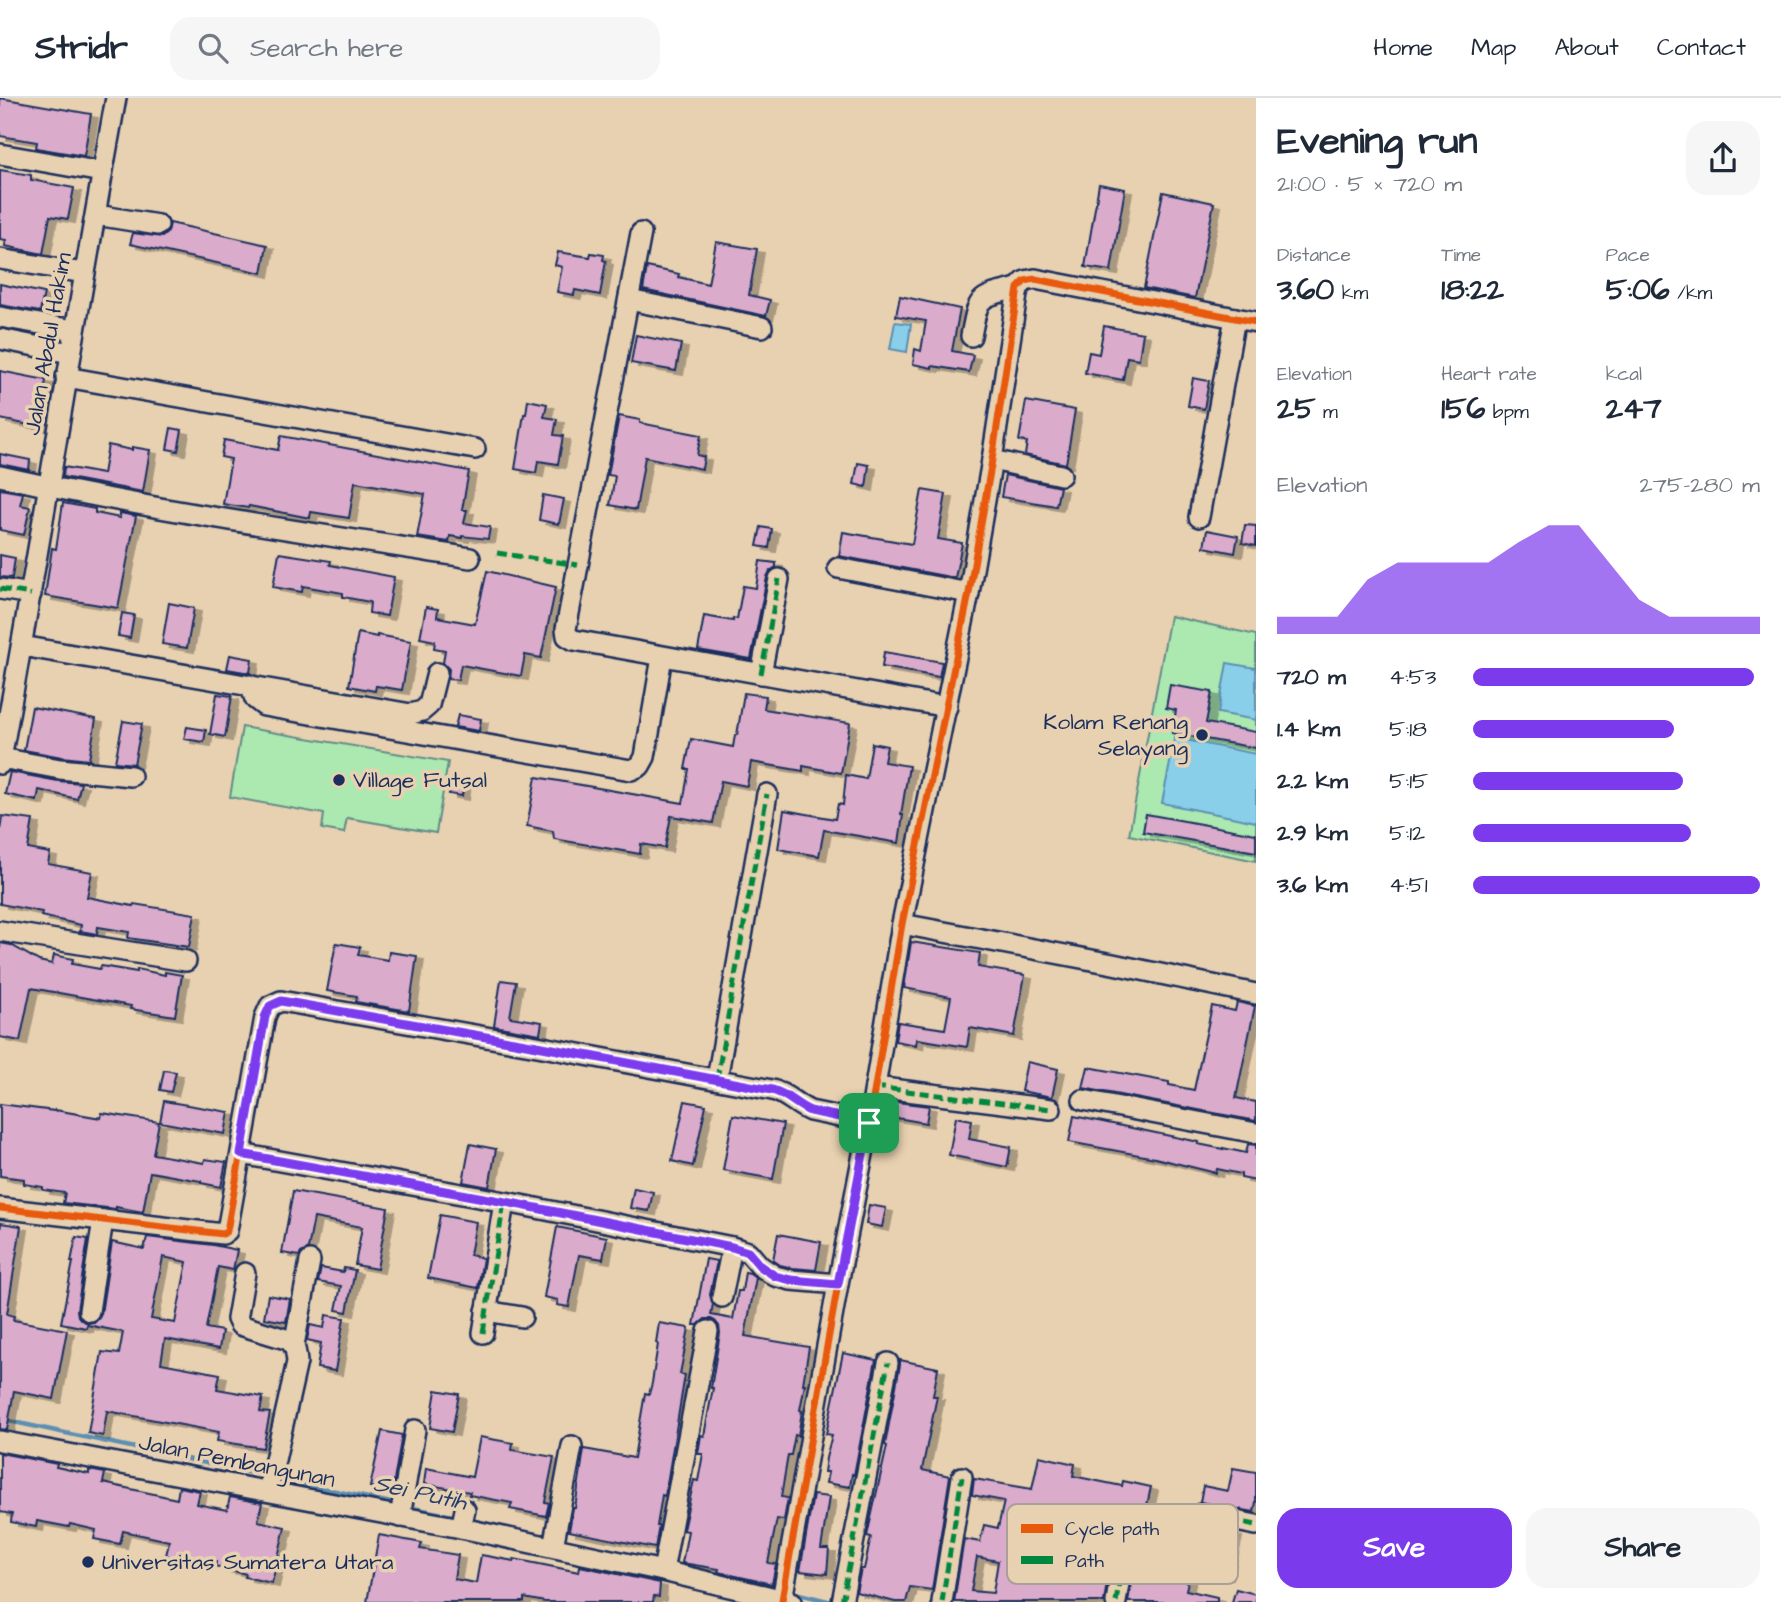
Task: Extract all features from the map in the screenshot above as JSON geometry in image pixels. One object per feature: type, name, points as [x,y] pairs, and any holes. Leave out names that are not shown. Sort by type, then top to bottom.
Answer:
[{"type":"street","name":"Jalan Abdul Hakim","points":[[1,761],[8,682],[22,646],[70,353],[116,98]]},
{"type":"street","points":[[0,154],[102,172]]},
{"type":"street","points":[[96,215],[158,225]]},
{"type":"street","points":[[641,233],[566,629],[567,636],[574,640],[662,657],[947,707]]},
{"type":"street","points":[[0,259],[84,273]]},
{"type":"street","points":[[971,336],[977,307],[984,298],[1018,288],[1025,281],[1035,279],[1256,322]]},
{"type":"street","points":[[786,1595],[902,924],[969,593],[1018,288]]},
{"type":"street","points":[[629,300],[762,327]]},
{"type":"street","points":[[0,317],[74,330]]},
{"type":"street","points":[[1199,517],[1235,318]]},
{"type":"street","points":[[0,339],[70,353]]},
{"type":"street","points":[[66,377],[475,449]]},
{"type":"street","points":[[992,460],[1061,475]]},
{"type":"street","points":[[0,476],[261,525],[470,558]]},
{"type":"street","points":[[838,568],[969,593]]},
{"type":"street","points":[[761,674],[779,579]]},
{"type":"street","points":[[0,589],[31,594]]},
{"type":"street","points":[[22,646],[411,714],[422,711],[429,705],[436,673]]},
{"type":"street","points":[[250,685],[255,699],[264,706],[631,770],[640,766],[645,757],[662,657]]},
{"type":"street","points":[[1,761],[131,776]]},
{"type":"street","points":[[717,1079],[767,794]]},
{"type":"street","points":[[902,924],[1100,961],[1256,994]]},
{"type":"street","points":[[0,931],[186,961]]},
{"type":"street","points":[[0,1208],[223,1234],[227,1231],[265,1017],[270,1006],[281,1001],[777,1091],[810,1111],[869,1123]]},
{"type":"street","points":[[875,1087],[1051,1110]]},
{"type":"street","points":[[1083,1100],[1256,1133]]},
{"type":"street","points":[[241,1154],[732,1247],[748,1252],[760,1266],[775,1276],[838,1284]]},
{"type":"street","points":[[483,1333],[504,1202]]},
{"type":"street","points":[[89,1311],[103,1220]]},
{"type":"street","points":[[722,1297],[732,1247]]},
{"type":"street","points":[[271,1482],[297,1362],[294,1345],[310,1261]]},
{"type":"street","points":[[245,1273],[237,1319],[240,1325],[289,1340],[294,1345]]},
{"type":"street","points":[[486,1311],[522,1317]]},
{"type":"street","points":[[664,1566],[708,1331]]},
{"type":"street","points":[[842,1602],[888,1363]]},
{"type":"street","points":[[402,1508],[415,1430]]},
{"type":"street","name":"Jalan Pembangunan","points":[[0,1441],[271,1482],[463,1520],[786,1595]]},
{"type":"street","points":[[554,1542],[572,1446]]},
{"type":"street","points":[[942,1602],[962,1477]]},
{"type":"street","points":[[1238,1521],[1256,1525]]},
{"type":"street","points":[[1116,1602],[1119,1584]]},
{"type":"green space","name":"Kolam Renang Selayang","points":[[1170,616],[1256,635],[1256,861],[1129,835]]},
{"type":"green space","name":"Village Futsal","points":[[242,727],[448,762],[436,833],[347,818],[344,833],[322,829],[324,814],[230,797]]},
{"type":"water","points":[[895,322],[911,324],[907,352],[890,349]]},
{"type":"water","points":[[1227,663],[1256,668],[1256,720],[1218,713]]},
{"type":"water","points":[[1175,738],[1256,754],[1256,822],[1162,803]]},
{"type":"building","points":[[0,98],[91,114],[84,156],[36,148],[37,142],[0,136]]},
{"type":"building","points":[[0,170],[31,175],[31,180],[74,188],[68,219],[50,216],[43,254],[5,246],[6,240],[0,239]]},
{"type":"building","points":[[1099,184],[1125,189],[1111,271],[1085,267]]},
{"type":"building","points":[[1163,192],[1214,203],[1195,298],[1144,288]]},
{"type":"building","points":[[170,223],[267,245],[262,273],[130,244],[133,233],[162,237],[168,232]]},
{"type":"building","points":[[716,242],[757,249],[749,295],[770,300],[766,316],[643,290],[647,267],[708,284]]},
{"type":"building","points":[[558,252],[590,257],[591,253],[604,255],[603,260],[606,261],[600,295],[575,290],[574,295],[557,292],[562,267],[555,265]]},
{"type":"building","points":[[0,284],[44,293],[40,312],[0,305]]},
{"type":"building","points":[[900,296],[960,309],[952,351],[973,355],[969,372],[913,364],[915,349],[921,351],[926,321],[896,316]]},
{"type":"building","points":[[1104,326],[1143,333],[1139,359],[1127,357],[1123,380],[1085,373],[1089,352],[1099,354]]},
{"type":"building","points":[[636,335],[681,344],[676,371],[631,363]]},
{"type":"building","points":[[0,371],[46,380],[39,427],[0,419]]},
{"type":"building","points":[[1193,378],[1209,381],[1204,409],[1188,406]]},
{"type":"building","points":[[528,400],[547,404],[544,417],[557,419],[554,435],[563,436],[558,464],[538,461],[536,473],[515,469]]},
{"type":"building","points":[[1026,401],[1075,410],[1066,464],[1025,455],[1027,442],[1019,441]]},
{"type":"building","points":[[619,416],[701,435],[697,455],[704,457],[702,469],[645,457],[636,510],[610,505],[615,476],[608,475]]},
{"type":"building","points":[[171,428],[182,430],[178,451],[167,449]]},
{"type":"building","points":[[281,436],[469,471],[462,510],[467,510],[464,523],[490,527],[488,539],[450,536],[449,542],[417,537],[425,494],[355,482],[349,518],[311,512],[310,518],[249,506],[223,504],[231,459],[221,457],[224,440],[278,450]]},
{"type":"building","points":[[108,445],[132,450],[132,447],[150,450],[143,492],[63,477],[64,467],[103,474]]},
{"type":"building","points":[[0,454],[30,460],[29,470],[0,464]]},
{"type":"building","points":[[858,463],[869,465],[866,487],[854,484]]},
{"type":"building","points":[[1005,475],[1060,487],[1056,506],[1001,497]]},
{"type":"building","points":[[0,489],[23,493],[20,505],[30,507],[24,535],[0,530]]},
{"type":"building","points":[[922,490],[946,494],[938,539],[962,543],[955,578],[839,556],[843,532],[912,544]]},
{"type":"building","points":[[543,495],[564,499],[559,524],[539,520]]},
{"type":"building","points":[[63,503],[95,509],[95,513],[120,518],[120,513],[136,516],[118,608],[45,596],[52,548],[56,549]]},
{"type":"building","points":[[1245,525],[1256,526],[1256,546],[1242,543]]},
{"type":"building","points":[[761,527],[772,529],[769,548],[757,546]]},
{"type":"building","points":[[1207,530],[1238,536],[1235,553],[1204,547]]},
{"type":"building","points":[[279,553],[331,561],[330,565],[394,577],[387,616],[369,613],[370,602],[343,597],[343,593],[303,586],[302,592],[273,587]]},
{"type":"building","points":[[0,555],[15,558],[12,578],[0,577]]},
{"type":"building","points":[[760,561],[776,563],[776,567],[767,577],[751,659],[698,650],[704,616],[733,621],[733,618],[737,619],[743,586],[756,588]]},
{"type":"building","points":[[487,571],[556,587],[541,658],[525,655],[521,676],[461,665],[458,680],[448,679],[449,669],[443,663],[445,650],[434,648],[435,641],[420,638],[426,607],[438,609],[437,617],[475,624]]},
{"type":"building","points":[[169,603],[194,608],[187,648],[162,644]]},
{"type":"building","points":[[122,613],[134,615],[130,638],[118,636]]},
{"type":"building","points":[[358,633],[411,641],[402,690],[376,686],[375,691],[349,686]]},
{"type":"building","points":[[884,652],[942,662],[939,677],[882,667]]},
{"type":"building","points":[[230,655],[252,659],[250,673],[227,669]]},
{"type":"building","points":[[1170,685],[1212,692],[1206,723],[1256,732],[1256,748],[1172,733],[1176,710],[1166,708]]},
{"type":"building","points":[[744,693],[766,696],[764,709],[850,723],[841,773],[803,766],[803,771],[751,762],[747,786],[721,781],[713,823],[671,816],[665,848],[641,844],[640,854],[554,839],[553,831],[527,826],[536,777],[683,803],[689,769],[685,769],[691,739],[733,747]]},
{"type":"building","points":[[217,694],[232,696],[225,737],[210,734]]},
{"type":"building","points":[[32,707],[96,719],[89,760],[24,750]]},
{"type":"building","points":[[458,715],[481,719],[479,731],[455,727]]},
{"type":"building","points":[[123,721],[142,724],[134,764],[115,762]]},
{"type":"building","points":[[187,727],[206,730],[204,742],[184,739]]},
{"type":"building","points":[[872,743],[887,746],[884,762],[909,766],[899,843],[824,830],[819,856],[778,849],[784,810],[835,819],[838,804],[843,805],[846,775],[866,779]]},
{"type":"building","points":[[10,772],[81,783],[77,799],[39,790],[37,801],[5,794]]},
{"type":"building","points":[[452,779],[464,781],[462,796],[449,794]]},
{"type":"building","points":[[1146,814],[1256,834],[1256,852],[1143,832]]},
{"type":"building","points":[[2,816],[33,820],[28,849],[50,853],[48,864],[92,872],[87,897],[195,914],[189,947],[128,938],[129,932],[98,927],[97,934],[80,931],[81,925],[41,916],[42,912],[0,904]]},
{"type":"building","points":[[911,942],[980,953],[978,967],[1025,975],[1014,1036],[970,1028],[967,1047],[917,1039],[916,1045],[895,1041],[898,1022],[945,1029],[951,997],[904,988]]},
{"type":"building","points":[[0,943],[11,945],[39,961],[52,964],[54,955],[73,959],[72,964],[100,969],[101,966],[182,975],[175,1016],[31,988],[20,1041],[0,1037]]},
{"type":"building","points":[[336,943],[360,947],[358,955],[388,960],[389,952],[417,956],[409,1011],[356,1002],[357,996],[327,991]]},
{"type":"building","points":[[501,980],[516,982],[510,1017],[542,1022],[540,1034],[494,1026]]},
{"type":"building","points":[[1237,1002],[1255,1006],[1236,1098],[1256,1102],[1256,1121],[1083,1088],[1088,1067],[1169,1082],[1169,1085],[1194,1090],[1212,1006],[1235,1011]]},
{"type":"building","points":[[1027,1062],[1058,1069],[1052,1097],[1021,1091]]},
{"type":"building","points":[[164,1070],[176,1072],[171,1092],[160,1090]]},
{"type":"building","points":[[164,1101],[229,1112],[225,1134],[160,1122]]},
{"type":"building","points":[[685,1101],[706,1105],[693,1166],[672,1161]]},
{"type":"building","points":[[888,1101],[929,1106],[926,1123],[885,1116]]},
{"type":"building","points":[[0,1104],[101,1118],[102,1113],[159,1122],[153,1154],[204,1163],[205,1159],[226,1162],[221,1187],[150,1172],[143,1212],[63,1203],[65,1193],[24,1184],[24,1179],[0,1176]]},
{"type":"building","points":[[733,1115],[783,1124],[773,1179],[723,1170]]},
{"type":"building","points":[[1074,1116],[1246,1153],[1248,1144],[1256,1145],[1256,1181],[1241,1178],[1241,1174],[1217,1169],[1216,1173],[1069,1142]]},
{"type":"building","points":[[956,1117],[972,1120],[969,1139],[1011,1147],[1007,1167],[949,1155]]},
{"type":"building","points":[[470,1144],[496,1149],[489,1187],[463,1182]]},
{"type":"building","points":[[634,1188],[653,1192],[649,1211],[630,1208]]},
{"type":"building","points":[[293,1191],[388,1208],[377,1269],[355,1265],[362,1227],[314,1218],[308,1249],[299,1256],[282,1253]]},
{"type":"building","points":[[869,1205],[886,1208],[882,1227],[866,1224]]},
{"type":"building","points":[[440,1215],[476,1222],[470,1255],[483,1258],[478,1288],[428,1278]]},
{"type":"building","points":[[1,1223],[21,1226],[7,1314],[14,1316],[13,1320],[67,1330],[54,1399],[14,1391],[7,1430],[0,1429]]},
{"type":"building","points":[[557,1227],[607,1237],[603,1259],[579,1255],[569,1307],[557,1305],[558,1300],[544,1297]]},
{"type":"building","points":[[778,1234],[821,1242],[816,1270],[780,1265],[773,1260]]},
{"type":"building","points":[[76,1237],[88,1239],[77,1310],[81,1320],[88,1323],[94,1322],[101,1314],[112,1242],[144,1249],[147,1237],[237,1250],[233,1270],[218,1267],[206,1328],[222,1331],[219,1349],[165,1339],[161,1363],[220,1374],[217,1389],[263,1397],[260,1412],[270,1413],[263,1448],[217,1441],[219,1432],[107,1411],[103,1436],[88,1433],[102,1352],[119,1354],[123,1332],[61,1323]],"holes":[[[163,1257],[187,1262],[175,1323],[151,1319]]]},
{"type":"building","points":[[706,1259],[717,1261],[710,1295],[713,1304],[711,1315],[733,1319],[745,1272],[750,1273],[756,1278],[745,1336],[809,1347],[798,1436],[795,1435],[791,1455],[788,1455],[781,1497],[788,1498],[784,1520],[777,1519],[768,1563],[776,1564],[772,1584],[718,1572],[719,1569],[682,1563],[688,1531],[683,1530],[694,1480],[698,1481],[703,1454],[698,1454],[713,1388],[720,1333],[719,1326],[711,1319],[694,1325]]},
{"type":"building","points":[[321,1268],[343,1272],[344,1268],[355,1270],[347,1312],[336,1310],[341,1286],[318,1282]]},
{"type":"building","points":[[268,1295],[290,1299],[286,1322],[264,1318]]},
{"type":"building","points":[[326,1315],[344,1318],[335,1371],[317,1368],[321,1343],[307,1340],[310,1325],[324,1328]]},
{"type":"building","points":[[659,1323],[689,1328],[680,1374],[685,1375],[665,1496],[662,1495],[655,1548],[569,1531],[584,1449],[634,1458],[645,1393],[649,1394],[652,1383]]},
{"type":"building","points":[[843,1353],[876,1360],[850,1487],[826,1483],[828,1472],[824,1472],[832,1435],[826,1434]]},
{"type":"building","points":[[900,1360],[938,1368],[933,1396],[937,1396],[922,1470],[950,1476],[932,1590],[910,1587],[906,1602],[895,1602],[856,1592],[871,1537],[867,1536],[887,1446],[885,1445]]},
{"type":"building","points":[[436,1390],[459,1394],[452,1432],[430,1428]]},
{"type":"building","points":[[382,1431],[402,1435],[392,1492],[370,1487]]},
{"type":"building","points":[[480,1437],[513,1443],[512,1450],[554,1457],[545,1502],[549,1503],[546,1516],[510,1509],[512,1503],[424,1484],[426,1468],[472,1477]]},
{"type":"building","points":[[0,1453],[57,1464],[56,1467],[89,1474],[89,1470],[105,1473],[103,1483],[177,1499],[179,1487],[200,1491],[197,1504],[227,1510],[230,1497],[262,1503],[258,1521],[285,1527],[272,1583],[215,1566],[216,1562],[187,1556],[186,1560],[166,1556],[169,1541],[123,1531],[120,1544],[94,1539],[96,1530],[70,1524],[69,1527],[37,1521],[36,1527],[11,1522],[12,1514],[0,1512]]},
{"type":"building","points":[[1039,1456],[1075,1464],[1073,1476],[1122,1486],[1123,1481],[1151,1487],[1147,1504],[1007,1504],[1007,1584],[1107,1584],[1104,1602],[954,1602],[964,1539],[980,1542],[984,1525],[998,1528],[1004,1501],[972,1495],[974,1479],[1032,1489]],"holes":[[[977,1557],[998,1561],[993,1593],[971,1591]]]},
{"type":"building","points":[[1233,1468],[1256,1472],[1254,1512],[1238,1509],[1238,1504],[1200,1502],[1203,1486],[1228,1491]]},
{"type":"building","points":[[813,1495],[829,1497],[821,1549],[829,1549],[827,1574],[800,1571]]},
{"type":"building","points":[[379,1535],[422,1543],[420,1549],[458,1555],[454,1579],[476,1583],[481,1555],[579,1572],[580,1566],[660,1583],[659,1597],[654,1596],[653,1602],[545,1602],[524,1598],[524,1602],[367,1602]]},
{"type":"building","points":[[1131,1584],[1187,1584],[1186,1590],[1217,1597],[1217,1602],[1128,1602]]},
{"type":"building","points":[[1236,1589],[1256,1594],[1256,1602],[1232,1602]]},
{"type":"waterway","name":"Sei Putih","points":[[0,1419],[266,1476]]},
{"type":"waterway","name":"Sei Putih","points":[[275,1478],[396,1504]]},
{"type":"waterway","name":"Sei Putih","points":[[408,1507],[458,1517]]},
{"type":"waterway","name":"Sei Putih","points":[[470,1520],[492,1525]]},
{"type":"waterway","name":"Sei Putih","points":[[791,1592],[832,1602]]},
{"type":"marked path","points":[[497,553],[578,565]]},
{"type":"marked path","points":[[761,674],[779,579]]},
{"type":"marked path","points":[[0,589],[31,594]]},
{"type":"marked path","points":[[717,1079],[767,794]]},
{"type":"marked path","points":[[875,1087],[1051,1109]]},
{"type":"marked path","points":[[483,1333],[504,1202]]},
{"type":"marked path","points":[[842,1602],[888,1363]]},
{"type":"marked path","points":[[942,1602],[962,1477]]},
{"type":"marked path","points":[[1238,1521],[1256,1525]]},
{"type":"marked path","points":[[1116,1602],[1119,1584]]},
{"type":"cycle path","points":[[782,1600],[869,1123],[902,924],[969,593],[1018,288],[1025,281],[1035,279],[1256,322]]},
{"type":"cycle path","points":[[0,1208],[223,1234],[227,1231],[265,1017],[270,1006],[281,1001],[772,1090],[810,1111],[869,1123]]},
{"type":"place","name":"Kolam Renang Selayang","points":[[1202,735]]},
{"type":"place","name":"Village Futsal","points":[[339,780]]},
{"type":"place","name":"Universitas Sumatera Utara","points":[[88,1562]]},
{"type":"route","points":[[281,1001],[777,1091],[810,1111],[869,1123],[838,1284],[775,1276],[760,1266],[748,1252],[732,1247],[511,1203],[241,1154],[265,1017],[273,1003],[281,1001]]}]
